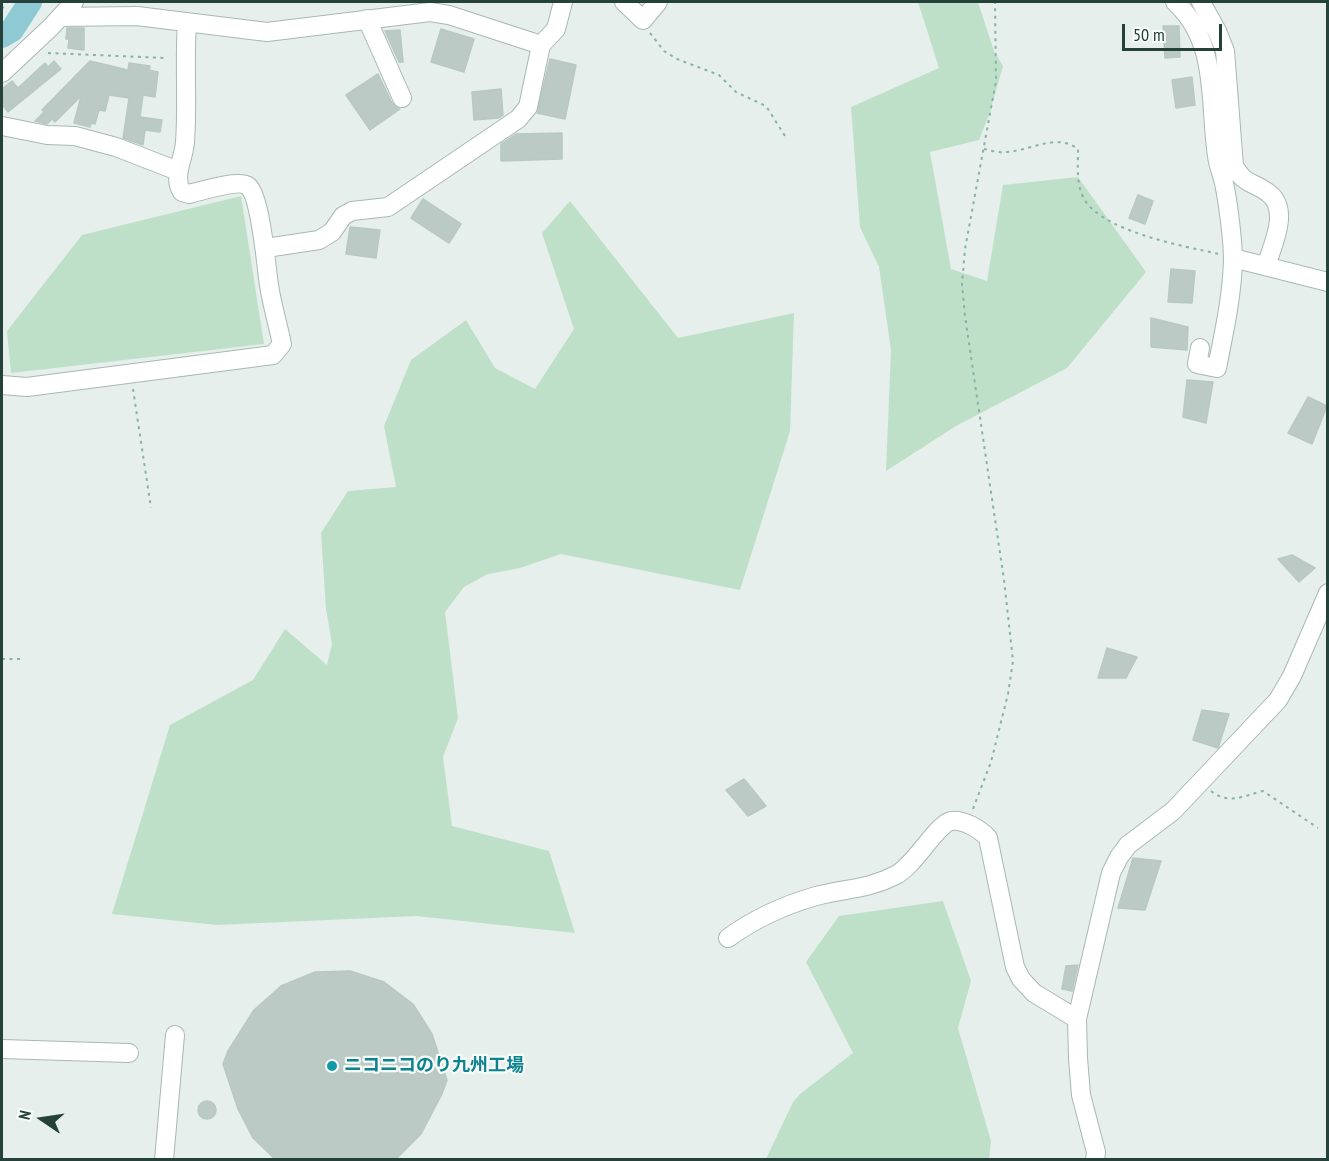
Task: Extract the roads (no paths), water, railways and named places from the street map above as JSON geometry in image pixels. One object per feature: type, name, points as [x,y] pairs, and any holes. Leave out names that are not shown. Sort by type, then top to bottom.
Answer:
[{"type":"street","points":[[2,73],[74,2]]},
{"type":"street","points":[[266,248],[319,240],[333,232],[343,216],[352,211],[388,207],[518,119],[528,107],[541,45],[556,29],[563,2]]},
{"type":"street","points":[[624,2],[643,20],[658,2]]},
{"type":"street","points":[[1175,2],[1196,29],[1206,52],[1217,158],[1224,183],[1233,258],[1229,310],[1216,368],[1197,364],[1200,348]]},
{"type":"street","points":[[1201,2],[1225,51],[1234,166],[1241,179],[1267,192],[1277,200],[1280,218],[1266,266]]},
{"type":"street","points":[[60,17],[137,16],[267,32],[367,19],[426,7],[541,45]]},
{"type":"street","points":[[367,19],[402,98]]},
{"type":"street","points":[[2,385],[27,387],[273,355],[282,344],[269,286],[266,248],[253,195],[248,186],[239,183],[189,194],[182,192],[178,186],[178,171],[185,143],[184,61],[187,23]]},
{"type":"street","points":[[2,126],[48,135],[75,136],[116,147],[178,171]]},
{"type":"street","points":[[1233,258],[1328,282]]},
{"type":"street","points":[[1095,1160],[1096,1152],[1081,1095],[1077,1019],[1109,883],[1119,857],[1128,845],[1173,811],[1278,700],[1292,676],[1308,634],[1328,593]]},
{"type":"street","points":[[728,938],[775,911],[815,896],[868,887],[900,873],[915,860],[945,823],[954,820],[982,831],[988,838],[1010,947],[1015,967],[1022,979],[1034,993],[1077,1019]]},
{"type":"street","points":[[164,1160],[175,1035]]},
{"type":"street","points":[[2,1049],[129,1053]]},
{"type":"waterway","points":[[2,36],[12,30],[30,2]]},
{"type":"place","name":"ニコニコのり九州工場","points":[[332,1066]]}]
